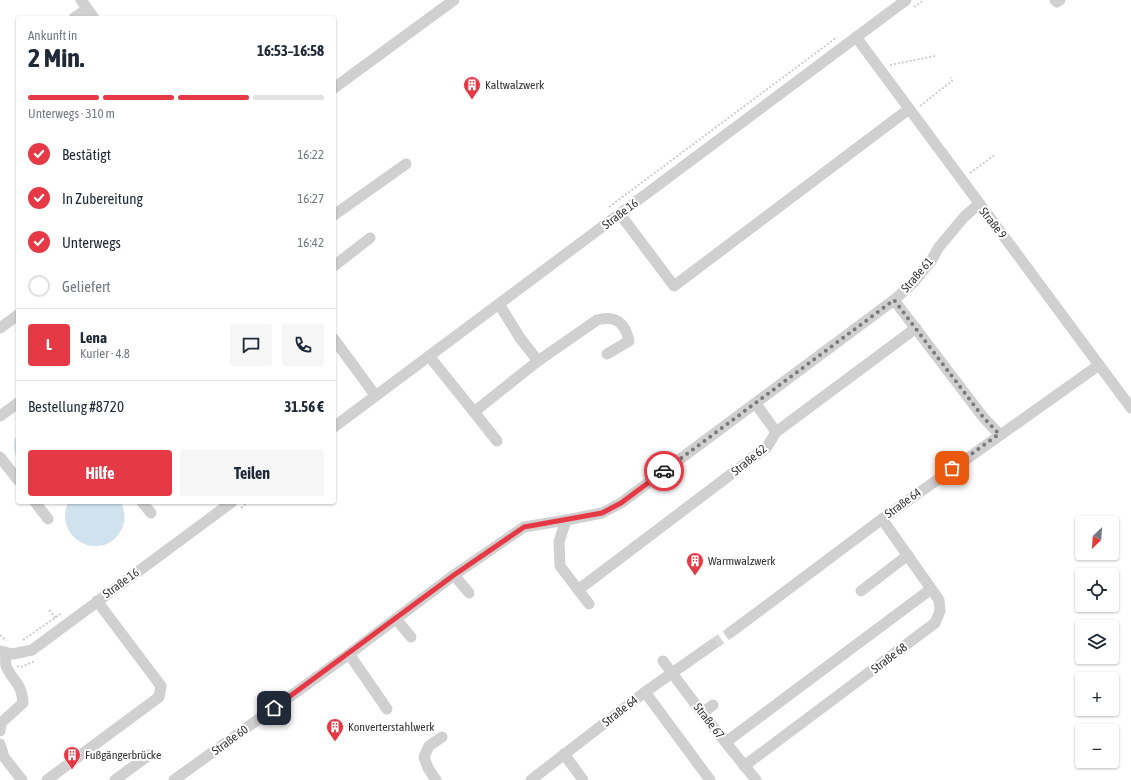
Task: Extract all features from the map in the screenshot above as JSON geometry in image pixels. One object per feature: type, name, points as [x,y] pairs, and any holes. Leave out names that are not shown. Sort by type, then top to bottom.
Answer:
[{"type":"street","points":[[336,87],[454,0]]},
{"type":"street","name":"Straße 16","points":[[336,425],[375,394],[429,356],[906,0]]},
{"type":"street","points":[[1055,0],[1057,2],[1060,0]]},
{"type":"street","points":[[75,16],[84,4],[93,16]]},
{"type":"street","name":"Straße 9","points":[[856,37],[1131,408]]},
{"type":"street","points":[[620,214],[674,286],[910,111]]},
{"type":"street","points":[[336,214],[406,164]]},
{"type":"street","name":"Straße 61","points":[[566,520],[602,513],[621,503],[894,300],[913,283],[931,261],[939,246],[964,217],[979,204]]},
{"type":"street","points":[[336,264],[370,238]]},
{"type":"street","points":[[894,300],[983,417],[999,434]]},
{"type":"street","points":[[499,304],[520,338],[538,361]]},
{"type":"street","points":[[0,328],[16,316]]},
{"type":"street","points":[[474,412],[538,361],[597,320],[607,317],[618,321],[627,329],[629,340],[607,354]]},
{"type":"street","name":"Straße 62","points":[[578,590],[767,447],[776,432],[916,328]]},
{"type":"street","points":[[336,342],[375,394]]},
{"type":"street","points":[[429,356],[498,441]]},
{"type":"street","name":"Straße 64","points":[[731,632],[999,434],[1099,365]]},
{"type":"street","points":[[0,416],[16,404]]},
{"type":"street","points":[[756,404],[776,432]]},
{"type":"street","points":[[0,457],[16,477]]},
{"type":"street","points":[[37,504],[48,519]]},
{"type":"street","points":[[144,504],[151,513]]},
{"type":"street","name":"Straße 16","points":[[3,652],[22,653],[32,650],[229,504]]},
{"type":"street","name":"Straße 68","points":[[744,766],[935,623],[940,611],[939,600],[882,519]]},
{"type":"street","points":[[566,520],[559,542],[560,566],[589,604]]},
{"type":"street","name":"Straße 60","points":[[174,780],[349,654],[454,575],[524,527],[566,520]]},
{"type":"street","points":[[861,590],[908,556]]},
{"type":"street","points":[[454,575],[469,593]]},
{"type":"street","points":[[726,742],[931,589]]},
{"type":"street","points":[[47,780],[159,697],[161,686],[97,601]]},
{"type":"street","points":[[396,619],[411,638]]},
{"type":"street","name":"Straße 64","points":[[531,780],[644,692],[712,645]]},
{"type":"street","points":[[0,731],[1,723],[23,703],[23,694],[17,681],[6,665],[3,652]]},
{"type":"street","points":[[349,654],[387,709]]},
{"type":"street","name":"Straße 67","points":[[664,661],[702,713],[756,780]]},
{"type":"street","points":[[644,692],[710,780]]},
{"type":"street","points":[[702,713],[713,705]]},
{"type":"street","points":[[436,780],[428,768],[424,757],[429,746],[442,737]]},
{"type":"street","points":[[0,744],[4,757],[22,780]]},
{"type":"street","points":[[564,754],[583,780]]},
{"type":"street","points":[[115,780],[149,756]]},
{"type":"path","points":[[879,68],[935,56]]},
{"type":"path","points":[[910,111],[952,81],[951,77]]},
{"type":"path","points":[[960,179],[996,154]]},
{"type":"path","points":[[20,643],[68,609]]},
{"type":"path","points":[[0,635],[9,642]]},
{"type":"water","points":[[16,436],[16,456],[14,446]]},
{"type":"water","points":[[68,504],[122,504],[124,520],[123,526],[116,538],[106,544],[95,546],[84,544],[74,537],[68,528],[65,516]]},
{"type":"tunnel","points":[[712,645],[731,632]]},
{"type":"way so far","points":[[664,471],[782,385],[894,300],[983,417],[999,434],[952,468]]},
{"type":"place","name":"Kaltwalzwerk","points":[[472,100]]},
{"type":"place","name":"Warmwalzwerk","points":[[695,576]]},
{"type":"place","name":"Konverterstahlwerk","points":[[335,742]]},
{"type":"place","name":"Fußgängerbrücke","points":[[72,770]]},
{"type":"route","points":[[274,708],[454,575],[524,527],[602,513],[621,503],[664,471]]}]
